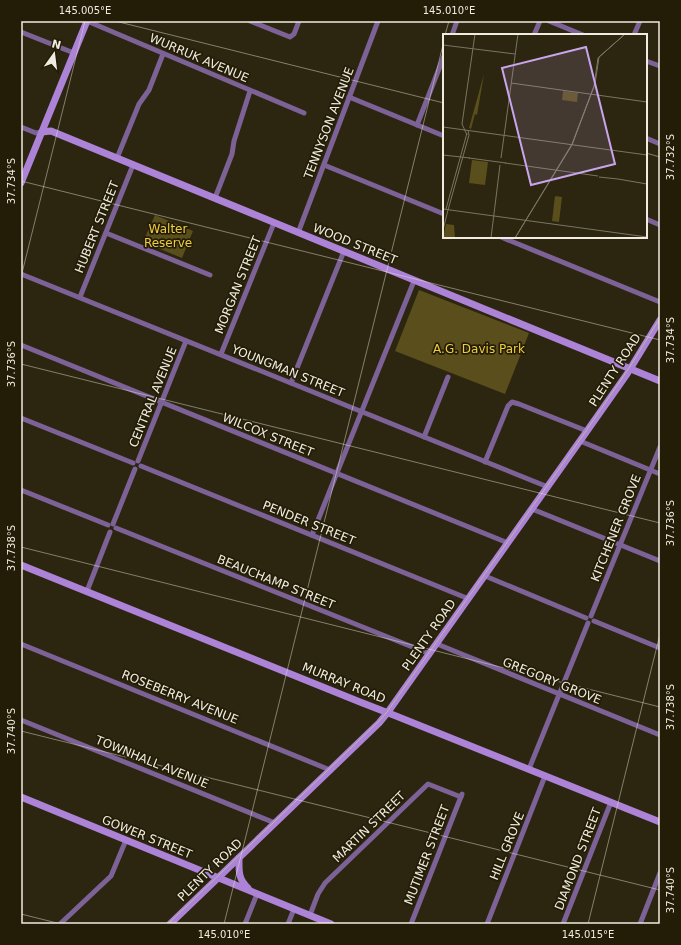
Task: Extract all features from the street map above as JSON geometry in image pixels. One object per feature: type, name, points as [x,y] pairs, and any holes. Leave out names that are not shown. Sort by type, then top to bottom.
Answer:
[{"type":"main road","points":[[21,183],[87,21]]},
{"type":"main road","name":"WOOD STREET","points":[[42,132],[51,131],[660,381]]},
{"type":"main road","name":"PLENTY ROAD","points":[[170,924],[379,723],[388,712],[587,431],[630,369],[660,320]]},
{"type":"main road","name":"MURRAY ROAD","points":[[21,565],[660,822]]},
{"type":"main road","name":"GOWER STREET","points":[[21,797],[331,924]]},
{"type":"main road","points":[[239,858],[238,871],[240,878],[244,885],[255,893]]},
{"type":"street","name":"WURRUK AVENUE","points":[[87,21],[304,113]]},
{"type":"street","points":[[250,21],[290,37],[294,34],[299,21]]},
{"type":"street","name":"TENNYSON AVENUE","points":[[298,233],[378,21]]},
{"type":"street","points":[[452,34],[458,21]]},
{"type":"street","points":[[534,34],[540,21]]},
{"type":"street","points":[[550,21],[581,34]]},
{"type":"street","points":[[634,34],[640,21]]},
{"type":"street","points":[[21,32],[74,53]]},
{"type":"street","points":[[117,158],[139,104],[149,90],[163,54]]},
{"type":"street","points":[[417,125],[443,59]]},
{"type":"street","points":[[647,61],[660,66]]},
{"type":"street","points":[[215,198],[232,154],[234,141],[250,90]]},
{"type":"street","points":[[349,97],[443,136]]},
{"type":"street","points":[[21,127],[36,133],[42,132]]},
{"type":"street","points":[[647,138],[660,144]]},
{"type":"street","name":"HUBERT STREET","points":[[80,297],[133,165]]},
{"type":"street","points":[[324,165],[443,214]]},
{"type":"street","points":[[647,219],[660,225]]},
{"type":"street","name":"MORGAN STREET","points":[[221,354],[274,223]]},
{"type":"street","points":[[106,233],[210,275]]},
{"type":"street","points":[[503,238],[660,302]]},
{"type":"street","points":[[291,383],[344,251]]},
{"type":"street","name":"YOUNGMAN STREET","points":[[21,274],[548,487]]},
{"type":"street","points":[[312,535],[414,280]]},
{"type":"street","name":"CENTRAL AVENUE","points":[[112,526],[186,341]]},
{"type":"street","name":"WILCOX STREET","points":[[21,345],[508,543]]},
{"type":"street","points":[[424,437],[448,377]]},
{"type":"street","points":[[485,462],[508,406],[512,402],[587,431]]},
{"type":"street","name":"PENDER STREET","points":[[21,418],[469,599]]},
{"type":"street","points":[[580,441],[660,474]]},
{"type":"street","name":"KITCHENER GROVE","points":[[529,769],[660,447]]},
{"type":"street","name":"BEAUCHAMP STREET","points":[[21,490],[430,654]]},
{"type":"street","points":[[532,509],[660,561]]},
{"type":"street","points":[[87,591],[110,532],[107,528],[112,526]]},
{"type":"street","points":[[485,576],[660,648]]},
{"type":"street","name":"ROSEBERRY AVENUE","points":[[21,644],[330,770]]},
{"type":"street","name":"GREGORY GROVE","points":[[437,644],[660,735]]},
{"type":"street","name":"TOWNHALL AVENUE","points":[[21,720],[275,823]]},
{"type":"street","name":"HILL GROVE","points":[[487,924],[545,776]]},
{"type":"street","name":"MARTIN STREET","points":[[310,915],[318,894],[325,883],[428,784],[461,795]]},
{"type":"street","name":"MUTIMER STREET","points":[[411,924],[461,795]]},
{"type":"street","name":"DIAMOND STREET","points":[[563,924],[611,802]]},
{"type":"street","points":[[60,924],[111,876],[126,840]]},
{"type":"street","points":[[640,924],[660,873]]},
{"type":"street","points":[[245,924],[255,893]]},
{"type":"street","points":[[288,924],[294,909]]},
{"type":"green space","name":"Walter Reserve","points":[[155,215],[193,231],[182,258],[143,242]]},
{"type":"green space","name":"A.G. Davis Park","points":[[419,290],[529,333],[505,394],[395,351]]},
{"type":"tram line","points":[[168,924],[387,712],[586,431],[629,368],[660,318]]}]
